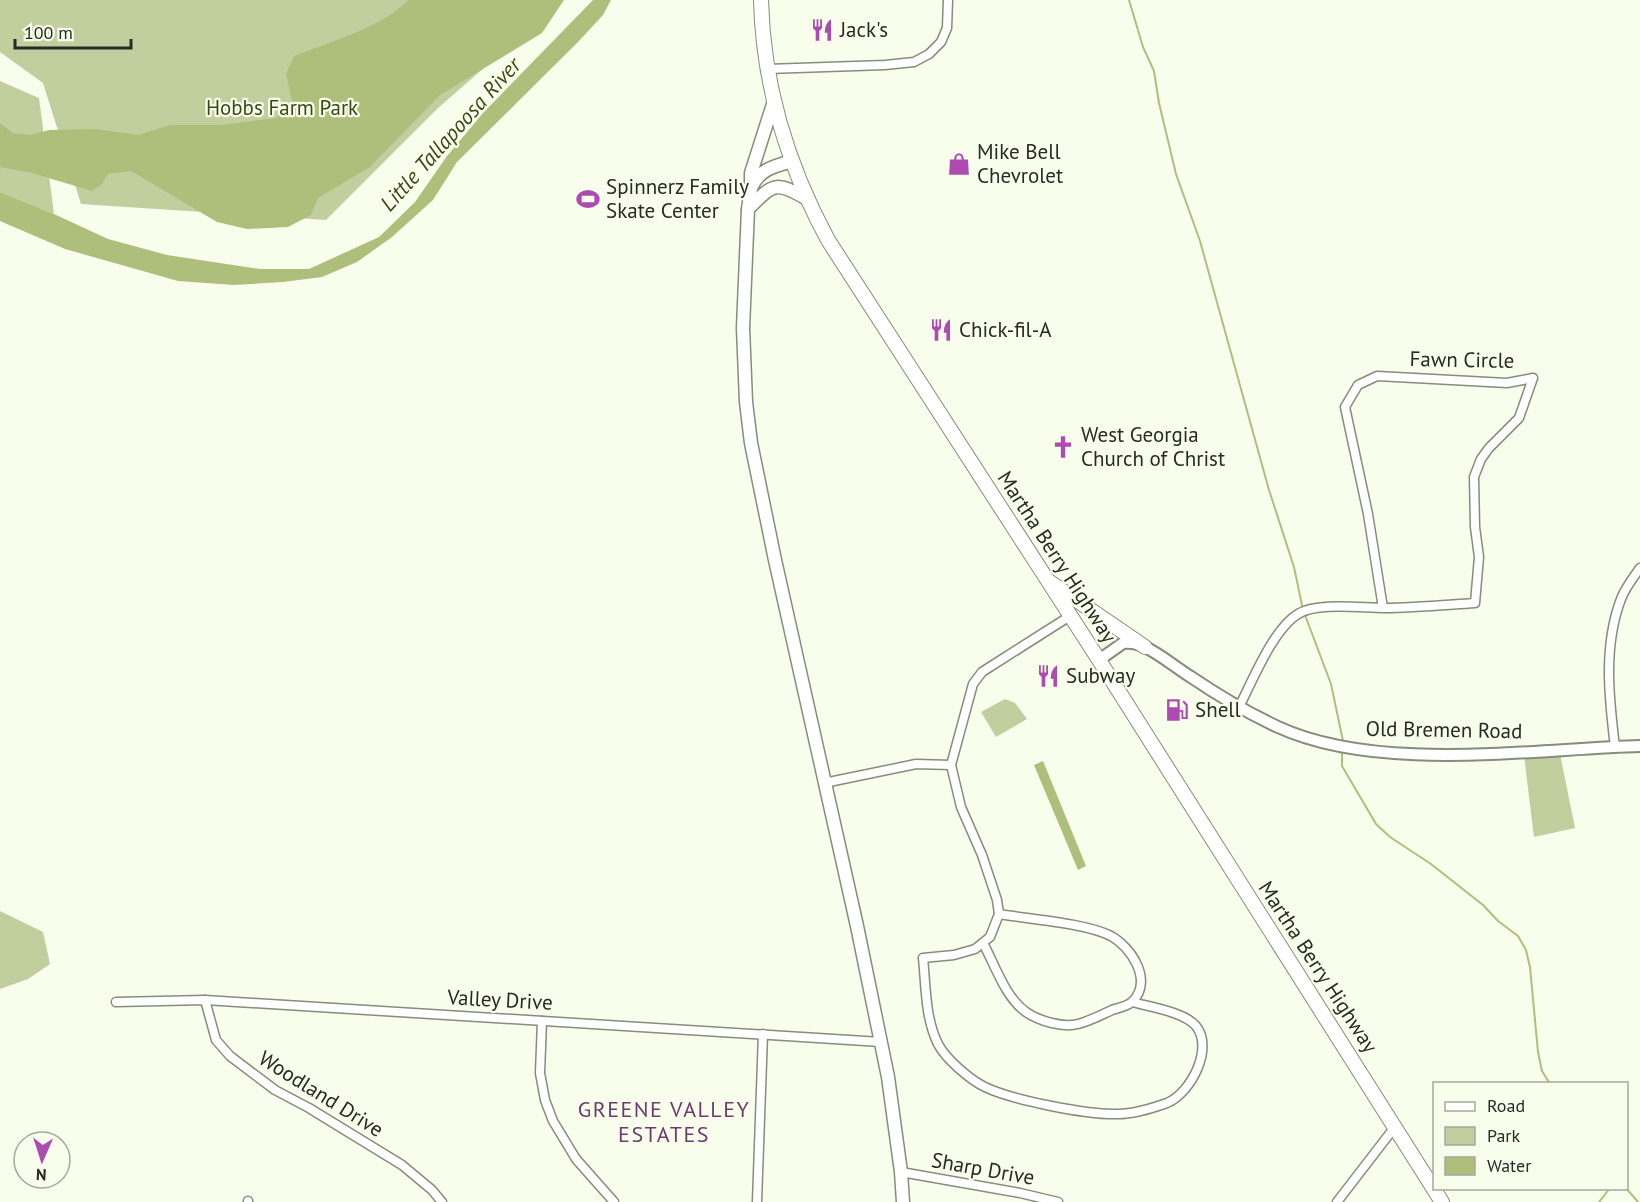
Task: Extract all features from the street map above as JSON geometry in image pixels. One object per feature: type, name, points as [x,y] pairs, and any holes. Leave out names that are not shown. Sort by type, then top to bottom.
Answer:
[{"type":"main road","name":"Martha Berry Highway","points":[[761,0],[767,69],[774,101],[792,161],[807,199],[836,254],[1099,660],[1433,1188]]},
{"type":"main road","points":[[774,101],[751,188],[748,209],[743,328],[746,402],[751,442],[888,1077],[903,1202]]},
{"type":"main road","points":[[755,173],[792,161]]},
{"type":"main road","points":[[748,209],[766,191],[776,186],[787,188],[807,199]]},
{"type":"main road","points":[[1046,578],[1144,647]]},
{"type":"street","points":[[767,69],[914,62],[929,54],[941,42],[947,28],[948,0]]},
{"type":"street","name":"Fawn Circle","points":[[1239,707],[1271,645],[1298,614],[1327,607],[1383,608],[1475,603],[1479,557],[1475,527],[1474,477],[1481,459],[1489,448],[1519,418],[1533,378],[1507,383],[1377,376],[1358,385],[1345,407],[1368,514],[1383,608]]},
{"type":"street","points":[[1615,747],[1609,693],[1612,627],[1621,597],[1640,568]]},
{"type":"street","points":[[1070,616],[982,672],[973,684],[951,765],[961,807],[982,855],[997,900],[999,914],[990,937],[975,950],[923,958],[930,1025],[939,1046],[964,1073],[983,1086],[1007,1096],[1067,1108],[1115,1114],[1143,1110],[1170,1102],[1196,1074],[1202,1054],[1203,1038],[1195,1025],[1179,1015],[1132,1002]]},
{"type":"street","points":[[1099,660],[1123,643],[1135,643],[1144,647]]},
{"type":"street","name":"Old Bremen Road","points":[[1144,647],[1239,707],[1282,728],[1307,738],[1354,748],[1458,754],[1640,746]]},
{"type":"street","points":[[824,783],[916,764],[951,765]]},
{"type":"street","points":[[983,943],[1012,999],[1026,1012],[1045,1021],[1077,1025],[1132,1002],[1138,993],[1140,982],[1138,967],[1131,954],[1115,939],[1089,929],[999,914]]},
{"type":"street","name":"Valley Drive","points":[[117,1002],[205,1000],[881,1042]]},
{"type":"street","name":"Woodland Drive","points":[[205,1000],[216,1040],[230,1056],[275,1090],[402,1165],[442,1202]]},
{"type":"street","points":[[542,1021],[540,1073],[545,1100],[553,1121],[576,1159],[614,1202]]},
{"type":"street","points":[[757,1202],[763,1034]]},
{"type":"street","points":[[1337,1202],[1394,1128]]},
{"type":"street","name":"Sharp Drive","points":[[901,1172],[1058,1202]]},
{"type":"green space","name":"Hobbs Farm Park","points":[[0,0],[555,0],[551,9],[437,109],[326,220],[81,204],[43,83],[0,52]]},
{"type":"green space","points":[[0,81],[39,98],[54,214],[0,192]]},
{"type":"green space","points":[[1005,699],[1015,703],[1027,719],[996,737],[981,712]]},
{"type":"green space","points":[[1560,754],[1575,828],[1534,837],[1524,756]]},
{"type":"green space","points":[[0,911],[43,932],[50,964],[28,979],[0,989]]},
{"type":"water","points":[[408,0],[564,0],[542,33],[440,95],[370,167],[318,198],[311,215],[288,227],[247,229],[217,222],[131,171],[108,174],[102,184],[92,191],[32,173],[0,167],[0,123],[13,133],[31,135],[49,130],[96,129],[138,135],[170,125],[222,125],[276,118],[292,101],[286,74],[294,56],[371,25],[399,9]]},
{"type":"water","points":[[593,0],[611,0],[603,15],[578,42],[457,162],[433,200],[392,237],[357,262],[322,277],[234,285],[178,281],[65,249],[0,221],[0,192],[108,239],[167,255],[260,269],[309,269],[379,237],[415,202],[447,156],[483,113]]},
{"type":"water","points":[[1043,761],[1086,866],[1078,870],[1034,765]]},
{"type":"waterway","points":[[1129,0],[1143,47],[1154,71],[1176,174],[1200,241],[1269,490],[1294,567],[1303,610]]},
{"type":"waterway","points":[[1305,615],[1331,684],[1343,741]]},
{"type":"waterway","points":[[1342,752],[1342,766],[1376,824],[1390,837],[1431,864],[1483,905],[1498,921],[1518,936],[1526,950],[1530,967],[1538,1052],[1542,1071],[1549,1082]]},
{"type":"waterway","points":[[1599,1202],[1608,1190]]},
{"type":"waterway","points":[[1628,1190],[1638,1202]]},
{"type":"place","name":"Jack's","points":[[822,30]]},
{"type":"place","name":"Mike Bell Chevrolet","points":[[959,164]]},
{"type":"place","name":"Spinnerz Family Skate Center","points":[[588,199]]},
{"type":"place","name":"Chick-fil-A","points":[[941,330]]},
{"type":"place","name":"West Georgia Church of Christ","points":[[1063,447]]},
{"type":"place","name":"Subway","points":[[1048,676]]},
{"type":"place","name":"Shell","points":[[1177,710]]},
{"type":"district","name":"GREENE VALLEY ESTATES","points":[[664,1122]]},
{"type":"water label","name":"Little Tallapoosa River","points":[[450,134]]}]
